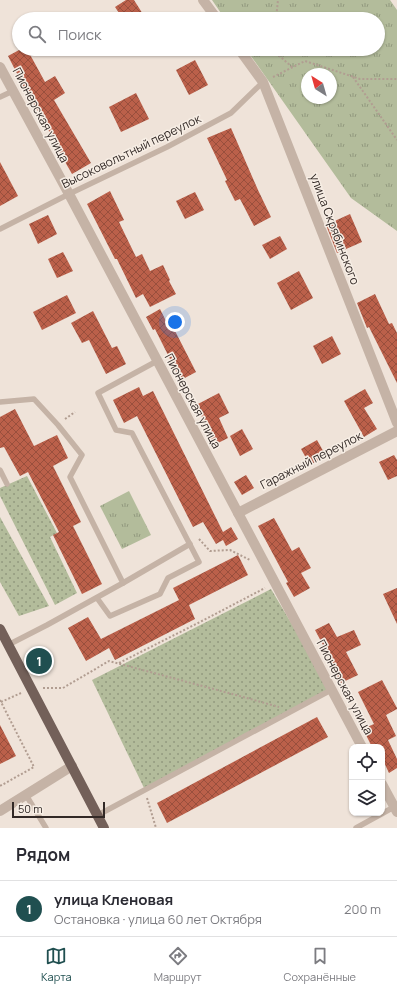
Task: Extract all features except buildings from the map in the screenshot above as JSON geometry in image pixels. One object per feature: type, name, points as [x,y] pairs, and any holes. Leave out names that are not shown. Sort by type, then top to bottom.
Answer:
[{"type":"main road","points":[[0,629],[4,642],[31,688],[104,828]]},
{"type":"street","points":[[203,0],[212,12]]},
{"type":"street","name":"улица Скрябинского","points":[[244,56],[263,82],[397,423]]},
{"type":"street","name":"Пионерская улица","points":[[0,67],[69,194],[360,744]]},
{"type":"street","name":"Гаражный переулок","points":[[238,513],[397,431]]},
{"type":"street","points":[[0,811],[72,766]]},
{"type":"street","points":[[385,790],[396,810]]},
{"type":"lane","name":"Высоковольтный переулок","points":[[0,229],[69,194],[167,148],[231,113],[263,82]]},
{"type":"lane","points":[[0,97],[13,91]]},
{"type":"lane","points":[[97,598],[110,616],[160,594],[168,578],[199,562],[132,433],[116,430],[98,393],[157,361]]},
{"type":"lane","points":[[0,402],[34,399],[58,425],[82,455],[70,477],[123,583]]},
{"type":"lane","points":[[0,470],[8,484]]},
{"type":"lane","points":[[4,642],[52,623],[190,544]]},
{"type":"lane","points":[[98,815],[332,690]]},
{"type":"lane","points":[[26,795],[46,828]]},
{"type":"lane","points":[[356,828],[396,810]]},
{"type":"path","points":[[277,12],[278,0]]},
{"type":"path","points":[[280,56],[292,67]]},
{"type":"path","points":[[263,82],[305,61],[360,79],[397,79]]},
{"type":"path","points":[[353,76],[397,140]]},
{"type":"path","points":[[58,425],[75,412]]},
{"type":"path","points":[[199,539],[210,551],[230,550],[267,569]]},
{"type":"path","points":[[118,664],[274,582]]},
{"type":"path","points":[[0,786],[34,767],[0,701],[31,688],[63,688],[109,661],[292,711]]},
{"type":"path","points":[[144,790],[156,828]]},
{"type":"green space","points":[[212,0],[390,0],[397,10],[397,231],[351,198],[251,56],[385,56],[385,12],[220,12]]},
{"type":"green space","points":[[27,476],[57,533],[50,537],[77,593],[55,605],[0,496],[0,488]]},
{"type":"green space","points":[[129,491],[151,535],[122,549],[100,506]]},
{"type":"green space","points":[[0,517],[49,606],[19,616],[0,582]]},
{"type":"green space","points":[[271,589],[331,690],[145,790],[92,680]]},
{"type":"place","name":"улица Кленовая","points":[[39,661]]}]
